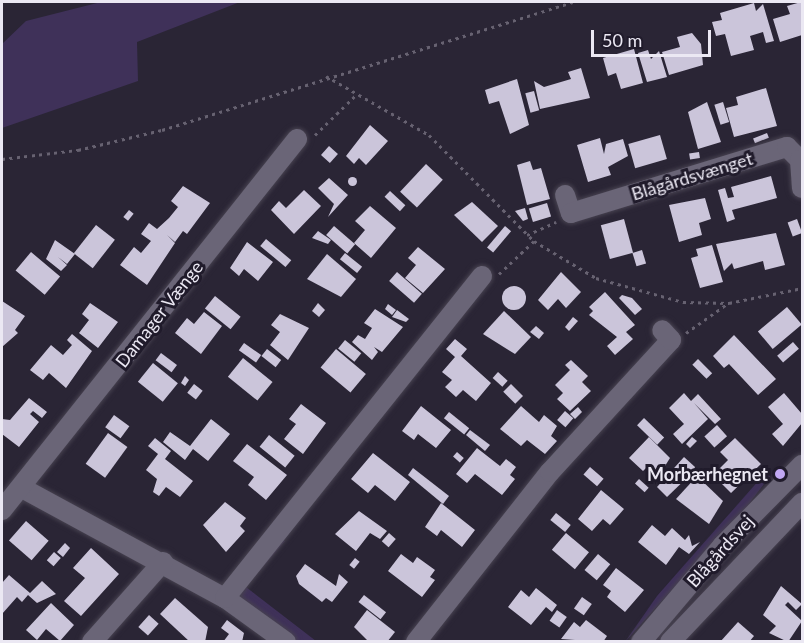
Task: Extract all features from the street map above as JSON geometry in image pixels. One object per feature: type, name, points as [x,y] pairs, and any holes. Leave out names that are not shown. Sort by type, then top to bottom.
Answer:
[{"type":"street","name":"Damager Vænge","points":[[2,510],[22,488],[297,139]]},
{"type":"street","name":"Blågårdsvænget","points":[[568,204],[787,147],[800,160],[802,188]]},
{"type":"street","points":[[225,598],[482,276]]},
{"type":"street","points":[[416,642],[550,472],[667,335]]},
{"type":"street","name":"Blågårdsvej","points":[[641,642],[722,546],[802,465]]},
{"type":"street","points":[[22,488],[163,562],[225,598],[286,642]]},
{"type":"street","name":"Blågårdsvej","points":[[670,642],[802,503]]},
{"type":"street","points":[[92,642],[163,562]]},
{"type":"path","points":[[2,159],[78,150],[162,130],[573,2]]},
{"type":"path","points":[[297,139],[309,141],[358,94]]},
{"type":"path","points":[[527,235],[568,204]]},
{"type":"path","points":[[482,276],[498,274],[534,241]]},
{"type":"path","points":[[667,335],[729,303]]},
{"type":"shaded area","points":[[101,2],[240,2],[137,42],[138,81],[2,128],[2,44],[26,21]]},
{"type":"shaded area","points":[[767,471],[770,476],[748,505],[625,642],[657,596]]},
{"type":"shaded area","points":[[278,538],[285,541],[246,587],[316,641],[297,641],[240,597],[240,588]]},
{"type":"building","points":[[801,2],[802,35],[780,42],[773,19],[790,14],[787,6]]},
{"type":"building","points":[[754,3],[756,11],[763,4],[774,41],[766,43],[763,32],[750,36],[754,50],[731,56],[725,34],[716,36],[712,22],[722,20],[720,13]]},
{"type":"building","points":[[692,33],[701,44],[703,65],[669,75],[662,52],[680,47],[677,37]]},
{"type":"building","points":[[634,49],[643,83],[621,89],[616,73],[608,76],[603,58]]},
{"type":"building","points":[[648,50],[651,59],[659,51],[667,77],[647,82],[638,53]]},
{"type":"building","points":[[581,68],[590,98],[540,109],[534,81],[544,87],[571,79],[568,72]]},
{"type":"building","points":[[517,79],[529,125],[510,134],[499,101],[489,104],[485,90]]},
{"type":"building","points":[[766,88],[777,126],[734,137],[726,108],[738,105],[736,97]]},
{"type":"building","points":[[534,91],[539,110],[530,113],[525,93]]},
{"type":"building","points":[[707,102],[721,142],[698,149],[688,112]]},
{"type":"building","points":[[723,102],[729,122],[721,125],[714,105]]},
{"type":"building","points":[[370,125],[388,141],[366,165],[359,158],[354,164],[346,156]]},
{"type":"building","points":[[767,133],[769,138],[755,143],[753,139]]},
{"type":"building","points":[[660,135],[667,159],[635,168],[628,144]]},
{"type":"building","points":[[600,138],[604,154],[606,144],[623,139],[628,156],[608,167],[611,175],[588,182],[577,145]]},
{"type":"building","points":[[329,146],[338,154],[330,163],[321,155]]},
{"type":"building","points":[[699,152],[700,158],[690,159],[689,154]]},
{"type":"building","points":[[530,161],[533,170],[541,168],[550,199],[527,205],[517,165]]},
{"type":"building","points":[[426,164],[443,180],[417,207],[400,192]]},
{"type":"building","points":[[771,176],[777,198],[732,210],[735,219],[727,222],[718,190],[725,188],[728,198],[734,197],[731,187]]},
{"type":"building","points":[[352,177],[356,181],[352,185],[348,181]]},
{"type":"building","points":[[329,178],[348,195],[328,217],[334,204],[318,188]]},
{"type":"building","points":[[183,186],[210,203],[187,234],[183,231],[175,242],[167,235],[175,243],[147,285],[120,265],[134,247],[141,253],[151,241],[141,234],[149,223],[157,229],[169,218],[178,207],[171,201]]},
{"type":"building","points":[[304,190],[321,206],[294,234],[271,210],[279,201],[286,208]]},
{"type":"building","points":[[390,191],[405,205],[400,211],[385,197]]},
{"type":"building","points":[[705,198],[711,219],[699,223],[702,235],[679,242],[669,205]]},
{"type":"building","points":[[472,202],[498,226],[482,242],[454,215]]},
{"type":"building","points":[[547,203],[551,216],[533,222],[529,209]]},
{"type":"building","points":[[370,206],[396,228],[371,258],[354,243],[365,230],[355,221]]},
{"type":"building","points":[[525,208],[528,219],[523,221],[515,211]]},
{"type":"building","points":[[129,210],[134,214],[128,221],[123,217]]},
{"type":"building","points":[[624,219],[633,253],[610,259],[601,225]]},
{"type":"building","points":[[797,219],[802,233],[793,237],[788,222]]},
{"type":"building","points":[[96,225],[115,240],[93,268],[74,253]]},
{"type":"building","points":[[334,226],[355,244],[347,253],[326,235]]},
{"type":"building","points":[[505,226],[511,231],[493,253],[487,247]]},
{"type":"building","points":[[318,231],[331,240],[328,244],[312,238]]},
{"type":"building","points":[[776,233],[785,265],[765,270],[763,261],[734,269],[732,263],[724,271],[716,244]]},
{"type":"building","points":[[266,239],[291,260],[285,267],[260,246]]},
{"type":"building","points":[[55,240],[75,254],[67,264],[58,257],[67,265],[61,271],[46,259]]},
{"type":"building","points":[[247,242],[273,262],[258,281],[244,269],[239,276],[230,268]]},
{"type":"building","points":[[712,245],[723,282],[700,288],[691,258],[698,256],[696,249]]},
{"type":"building","points":[[418,247],[445,269],[423,293],[405,278],[416,265],[408,258]]},
{"type":"building","points":[[642,250],[646,263],[637,266],[632,253]]},
{"type":"building","points":[[31,252],[60,276],[45,295],[16,270]]},
{"type":"building","points":[[345,253],[362,267],[357,273],[340,259]]},
{"type":"building","points":[[327,254],[356,279],[341,297],[307,279]]},
{"type":"building","points":[[397,272],[422,294],[414,303],[389,281]]},
{"type":"building","points":[[561,272],[581,292],[566,308],[558,299],[548,310],[538,300]]},
{"type":"building","points":[[514,286],[523,289],[526,298],[523,307],[514,310],[505,307],[502,298],[505,289]]},
{"type":"building","points":[[605,292],[635,325],[626,332],[633,339],[615,355],[607,346],[617,337],[589,315],[593,311],[589,307]]},
{"type":"building","points":[[622,295],[632,298],[642,309],[635,315],[619,298]]},
{"type":"building","points":[[215,296],[241,317],[231,329],[205,308]]},
{"type":"building","points":[[2,301],[25,316],[15,330],[18,333],[2,347]]},
{"type":"building","points":[[90,303],[118,322],[98,348],[79,333],[89,320],[82,314]]},
{"type":"building","points":[[318,303],[325,310],[319,317],[312,311]]},
{"type":"building","points":[[388,304],[396,310],[392,315],[385,309]]},
{"type":"building","points":[[787,307],[802,325],[773,349],[758,331]]},
{"type":"building","points":[[375,309],[403,327],[382,352],[374,347],[378,352],[372,360],[352,342],[358,335],[365,339],[372,328],[364,323]]},
{"type":"building","points":[[397,310],[409,319],[406,322],[392,317]]},
{"type":"building","points":[[504,311],[531,337],[515,354],[483,334]]},
{"type":"building","points":[[204,312],[222,326],[201,354],[175,333],[187,318],[194,324]]},
{"type":"building","points":[[280,314],[309,328],[288,360],[270,345],[280,332],[271,325]]},
{"type":"building","points":[[573,317],[578,321],[569,331],[565,327]]},
{"type":"building","points":[[536,326],[544,333],[539,339],[530,332]]},
{"type":"building","points":[[72,334],[92,351],[66,388],[49,373],[43,380],[30,370],[51,345],[63,355],[72,345],[67,340]]},
{"type":"building","points":[[734,335],[776,379],[758,395],[729,364],[724,368],[713,356]]},
{"type":"building","points":[[455,339],[467,349],[461,356],[491,383],[476,401],[463,390],[456,397],[445,387],[452,380],[442,372],[455,357],[446,349]]},
{"type":"building","points":[[345,340],[361,353],[354,362],[338,349]]},
{"type":"building","points":[[793,342],[799,349],[783,363],[777,356]]},
{"type":"building","points":[[244,343],[261,355],[256,362],[239,350]]},
{"type":"building","points":[[267,349],[281,360],[276,367],[261,356]]},
{"type":"building","points":[[336,349],[366,374],[350,392],[321,367]]},
{"type":"building","points":[[161,353],[177,365],[172,372],[156,360]]},
{"type":"building","points":[[243,358],[273,382],[257,401],[228,377]]},
{"type":"building","points":[[698,359],[712,373],[706,379],[692,365]]},
{"type":"building","points":[[571,360],[588,376],[582,382],[591,391],[570,411],[557,399],[563,393],[555,385],[570,370],[565,365]]},
{"type":"building","points":[[153,363],[178,383],[163,402],[138,382]]},
{"type":"building","points":[[498,372],[508,381],[502,387],[493,378]]},
{"type":"building","points":[[185,376],[189,380],[185,386],[181,383]]},
{"type":"building","points":[[194,384],[203,391],[196,399],[187,393]]},
{"type":"building","points":[[511,384],[523,396],[515,404],[503,392]]},
{"type":"building","points":[[684,393],[691,401],[698,394],[721,419],[715,424],[694,403],[708,419],[682,444],[673,434],[684,424],[669,408]]},
{"type":"building","points":[[784,393],[802,414],[802,423],[783,446],[772,434],[783,424],[768,407]]},
{"type":"building","points":[[29,398],[47,412],[42,418],[33,411],[30,414],[39,422],[19,447],[2,434],[2,419],[10,420]]},
{"type":"building","points":[[301,404],[326,423],[303,454],[284,439],[296,424],[289,419]]},
{"type":"building","points":[[421,406],[451,430],[436,448],[418,434],[414,440],[402,431]]},
{"type":"building","points":[[521,406],[539,422],[544,415],[557,426],[551,436],[557,441],[545,454],[527,440],[521,446],[500,429]]},
{"type":"building","points":[[578,407],[582,412],[575,419],[570,414]]},
{"type":"building","points":[[565,411],[573,418],[565,427],[557,420]]},
{"type":"building","points":[[449,412],[469,428],[464,435],[444,418]]},
{"type":"building","points":[[114,415],[129,426],[121,438],[105,427]]},
{"type":"building","points":[[644,418],[664,437],[657,445],[637,425]]},
{"type":"building","points":[[211,419],[230,434],[208,461],[193,449],[185,460],[163,442],[170,432],[190,446]]},
{"type":"building","points":[[717,425],[727,436],[714,448],[704,436]]},
{"type":"building","points":[[470,430],[490,445],[485,451],[466,435]]},
{"type":"building","points":[[108,433],[127,447],[105,478],[86,464]]},
{"type":"building","points":[[269,435],[295,456],[285,467],[260,447]]},
{"type":"building","points":[[649,437],[670,458],[660,474],[648,466],[643,471],[629,458]]},
{"type":"building","points":[[692,437],[697,441],[690,448],[686,444]]},
{"type":"building","points":[[155,438],[171,451],[165,459],[193,481],[180,497],[166,487],[159,496],[153,492],[157,479],[146,470],[158,454],[148,446]]},
{"type":"building","points":[[735,438],[761,464],[731,493],[713,475],[728,460],[720,452]]},
{"type":"building","points":[[247,444],[287,475],[266,500],[248,485],[254,477],[233,461]]},
{"type":"building","points":[[477,448],[500,466],[506,459],[516,467],[510,475],[515,479],[502,495],[475,474],[467,483],[456,474]]},
{"type":"building","points":[[457,452],[464,458],[460,462],[453,457]]},
{"type":"building","points":[[373,453],[410,482],[395,501],[375,485],[368,493],[351,479]]},
{"type":"building","points":[[684,457],[695,467],[693,472],[667,497],[657,487]]},
{"type":"building","points":[[590,467],[604,479],[597,486],[583,475]]},
{"type":"building","points":[[413,468],[449,496],[443,504],[408,475]]},
{"type":"building","points":[[697,476],[723,501],[709,524],[676,499]]},
{"type":"building","points":[[639,479],[649,488],[645,492],[635,483]]},
{"type":"building","points":[[601,490],[624,509],[610,525],[603,519],[592,531],[578,519]]},
{"type":"building","points":[[225,502],[246,518],[240,526],[245,531],[226,552],[203,525]]},
{"type":"building","points":[[441,503],[475,530],[462,547],[441,530],[437,536],[425,527]]},
{"type":"building","points":[[359,511],[387,531],[380,539],[370,533],[356,551],[335,534]]},
{"type":"building","points":[[556,513],[571,525],[565,532],[550,520]]},
{"type":"building","points":[[26,521],[49,541],[32,560],[9,541]]},
{"type":"building","points":[[652,525],[665,536],[672,528],[685,540],[689,535],[692,546],[700,542],[689,554],[679,547],[666,565],[638,542]]},
{"type":"building","points":[[389,533],[396,539],[389,547],[382,541]]},
{"type":"building","points":[[566,533],[589,552],[575,569],[552,550]]},
{"type":"building","points":[[65,543],[70,548],[63,557],[57,552]]},
{"type":"building","points":[[91,548],[119,574],[81,616],[64,601],[85,578],[73,568]]},
{"type":"building","points":[[54,552],[61,558],[54,566],[47,560]]},
{"type":"building","points":[[401,554],[413,563],[417,557],[435,570],[430,577],[435,580],[422,597],[388,571]]},
{"type":"building","points":[[598,554],[610,564],[597,580],[585,570]]},
{"type":"building","points":[[355,558],[360,562],[354,569],[349,565]]},
{"type":"building","points":[[305,564],[336,586],[339,574],[348,582],[332,602],[326,598],[322,602],[299,584],[296,576]]},
{"type":"building","points":[[616,568],[644,590],[625,612],[607,597],[611,591],[603,585]]},
{"type":"building","points":[[9,575],[30,593],[42,581],[56,594],[37,603],[28,595],[22,602],[17,597],[2,614],[2,583]]},
{"type":"building","points":[[781,586],[802,604],[796,610],[788,602],[785,605],[802,621],[788,642],[769,633],[776,626],[763,615]]},
{"type":"building","points":[[536,588],[557,605],[552,612],[546,607],[531,625],[508,607],[521,590],[529,597]]},
{"type":"building","points":[[364,595],[386,612],[381,619],[358,602]]},
{"type":"building","points":[[582,597],[592,604],[584,615],[574,608]]},
{"type":"building","points":[[175,598],[208,627],[205,642],[190,642],[160,614]]},
{"type":"building","points":[[51,603],[74,625],[60,641],[46,629],[37,640],[26,630]]},
{"type":"building","points":[[367,610],[395,632],[387,642],[369,642],[354,627]]},
{"type":"building","points":[[557,610],[567,617],[559,628],[550,621]]},
{"type":"building","points":[[149,615],[159,624],[148,636],[138,627]]},
{"type":"building","points":[[227,620],[244,633],[242,642],[223,642],[229,634],[221,628]]},
{"type":"building","points":[[586,620],[607,636],[603,642],[561,639],[574,622],[580,627]]},
{"type":"building","points":[[738,622],[754,636],[749,642],[720,642]]},
{"type":"place","name":"Morbærhegnet","points":[[780,474]]}]
